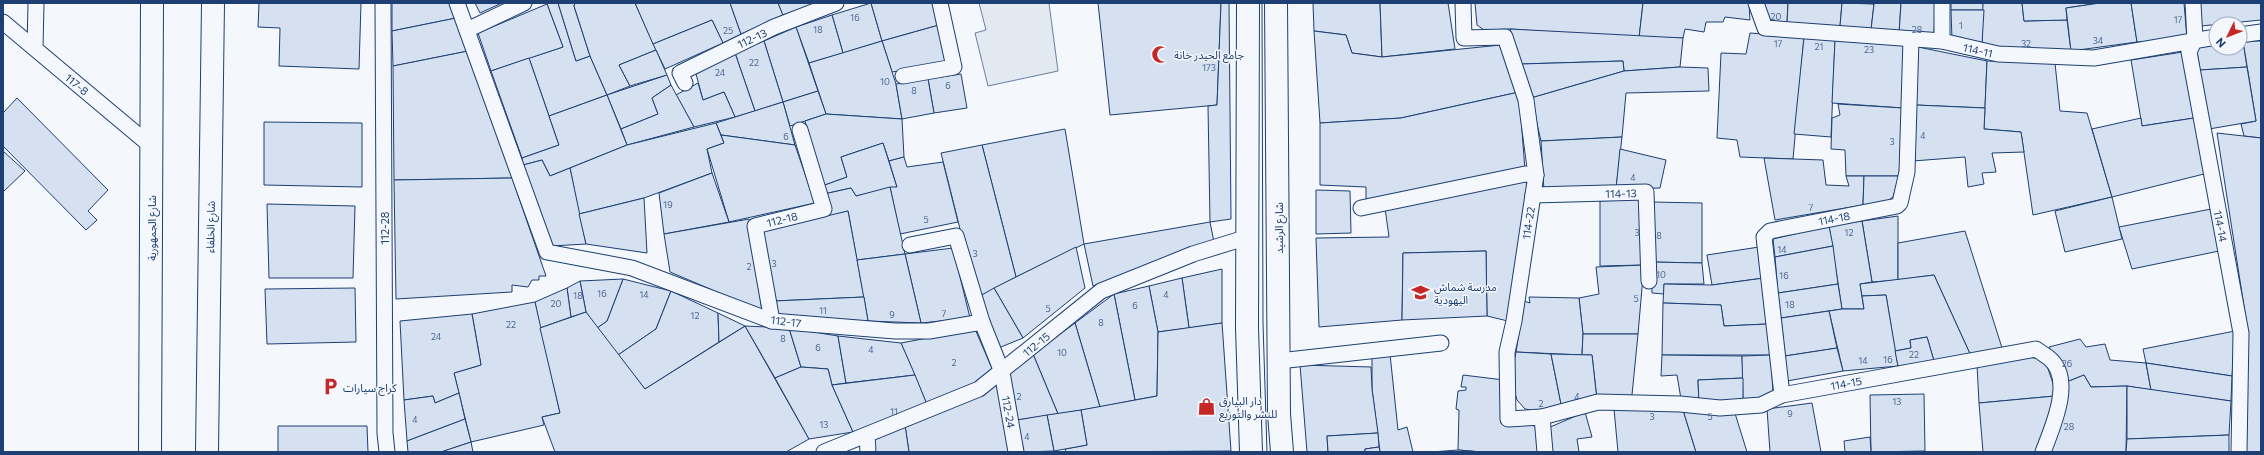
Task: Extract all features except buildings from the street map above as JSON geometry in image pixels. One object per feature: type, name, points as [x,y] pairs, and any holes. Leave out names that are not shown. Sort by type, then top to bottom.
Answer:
[{"type":"street","name":"شارع الجمهورية","points":[[150,452],[152,3]]},
{"type":"street","name":"شارع الخلفاء","points":[[207,452],[213,3]]},
{"type":"street","points":[[1248,3],[1248,351],[1251,452]]},
{"type":"street","name":"شارع الرشيد","points":[[1276,3],[1279,361],[1282,452]]},
{"type":"lane","points":[[34,48],[36,3]]},
{"type":"lane","name":"112-28","points":[[383,3],[385,425],[388,452]]},
{"type":"lane","points":[[457,3],[467,30],[524,3]]},
{"type":"lane","name":"112-13","points":[[685,83],[680,73],[774,27],[836,3]]},
{"type":"lane","points":[[903,76],[954,67],[940,3]]},
{"type":"lane","name":"114-22","points":[[1463,3],[1464,38],[1505,37],[1526,100],[1536,175],[1514,321],[1506,352],[1508,420],[1542,417]]},
{"type":"lane","name":"114-11","points":[[1756,3],[1765,28],[1942,41],[1998,54],[2094,58],[2208,38]]},
{"type":"lane","points":[[1942,3],[1942,41]]},
{"type":"lane","name":"114-14","points":[[2193,3],[2195,39],[2188,52],[2241,333],[2239,452]]},
{"type":"lane","name":"117-8","points":[[3,22],[151,146]]},
{"type":"lane","name":"112-17","points":[[467,30],[547,252],[632,268],[772,321],[922,331],[982,322]]},
{"type":"lane","points":[[2248,34],[2261,32]]},
{"type":"lane","name":"114-18","points":[[1782,395],[1764,237],[1770,230],[1897,206],[1900,203],[1907,172],[1912,39]]},
{"type":"lane","name":"112-18","points":[[772,321],[755,226],[824,209],[800,130]]},
{"type":"lane","points":[[1361,208],[1524,174],[1536,175]]},
{"type":"lane","name":"114-13","points":[[1533,195],[1646,192],[1650,281]]},
{"type":"lane","points":[[910,245],[956,236],[982,322],[1002,372]]},
{"type":"lane","name":"112-15","points":[[824,452],[979,389],[1102,291],[1192,254],[1248,237]]},
{"type":"lane","points":[[1279,361],[1441,343]]},
{"type":"lane","name":"114-15","points":[[1542,417],[1598,402],[1680,404],[1720,408],[1761,404],[1782,395],[2036,349],[2050,359],[2059,375],[2061,401],[2043,452]]},
{"type":"lane","name":"112-24","points":[[1002,372],[1016,452]]},
{"type":"lane","points":[[1542,417],[1545,452]]},
{"type":"lane","points":[[867,435],[868,452]]},
{"type":"shaded area","points":[[979,3],[1049,3],[1058,71],[988,86],[975,33],[986,30]]},
{"type":"tram line","points":[[1262,3],[1263,323],[1267,452]]},
{"type":"place","name":"جامع الحيدر خانة","points":[[1161,54]]},
{"type":"place","name":"مدرسة شماش اليهودية","points":[[1421,292]]},
{"type":"place","name":"كراج سيارات","points":[[330,387]]},
{"type":"place","name":"دار البيارق للنشر والتوزيع","points":[[1206,406]]}]
